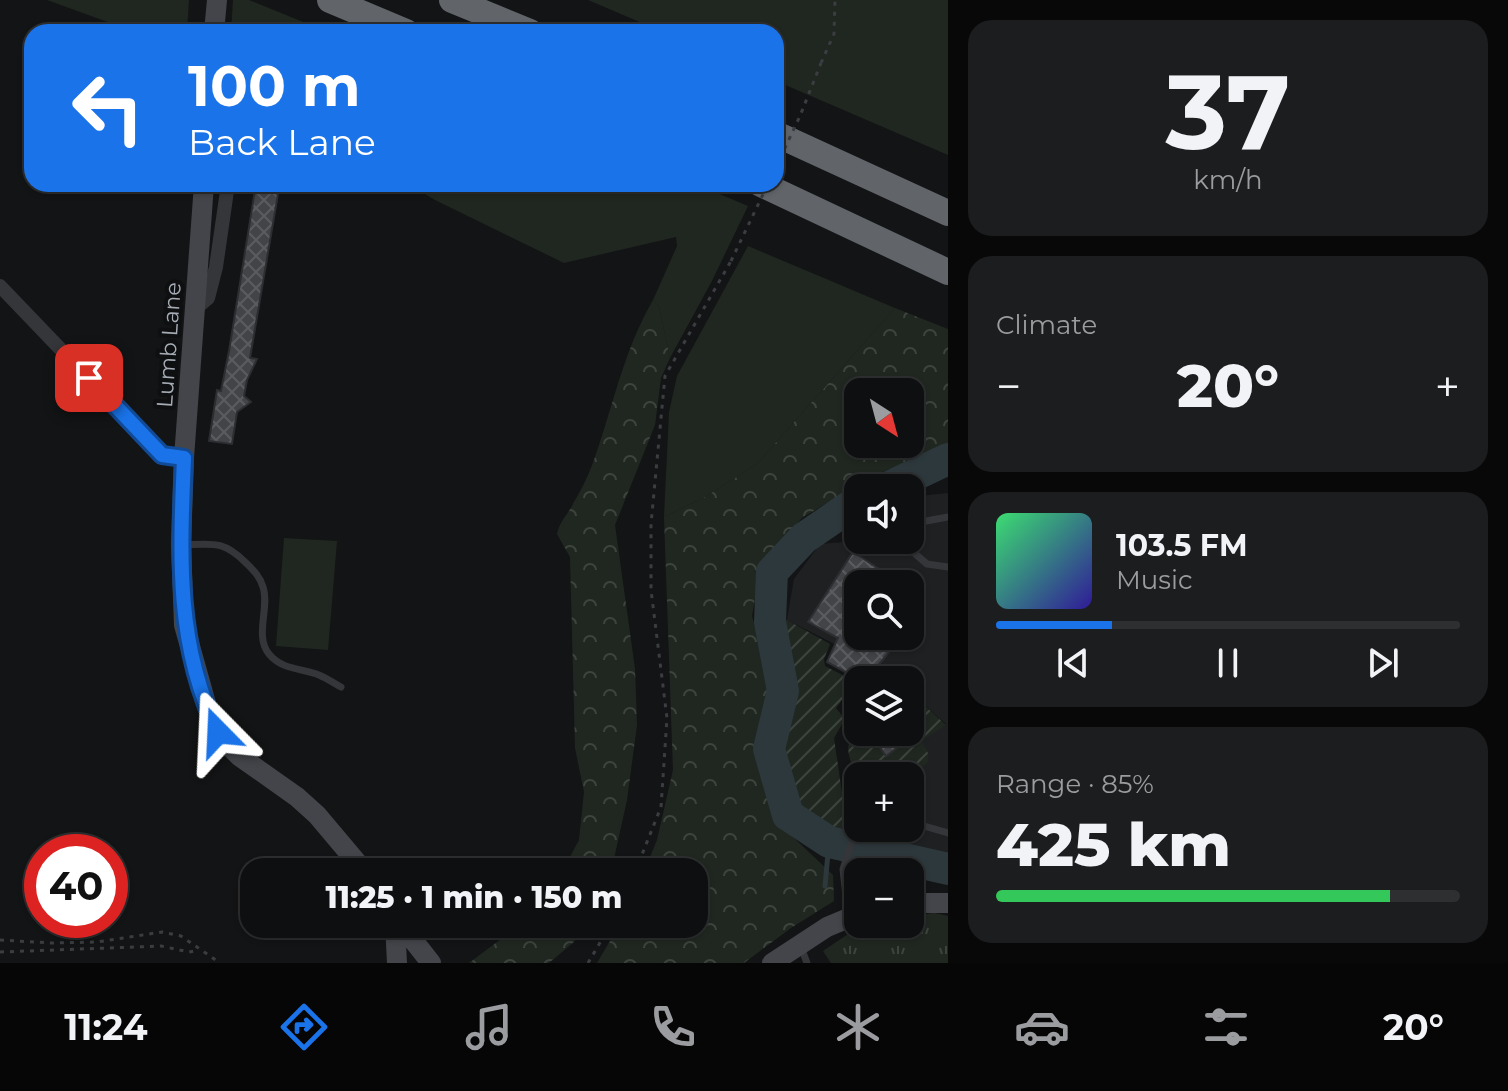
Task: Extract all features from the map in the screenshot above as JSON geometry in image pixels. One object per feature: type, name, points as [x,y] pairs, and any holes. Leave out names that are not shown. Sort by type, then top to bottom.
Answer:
[{"type":"highway","points":[[330,0],[387,24]]},
{"type":"highway","points":[[452,0],[510,24]]},
{"type":"highway","points":[[784,138],[948,213]]},
{"type":"highway","points":[[778,192],[948,272]]},
{"type":"street","points":[[215,24],[217,0]]},
{"type":"street","name":"Lumb Lane","points":[[203,192],[184,458],[181,545],[184,625],[207,707],[218,732],[239,756],[317,815],[353,858]]},
{"type":"street","points":[[196,308],[208,298],[216,267],[227,192]]},
{"type":"street","points":[[0,286],[162,455],[184,458]]},
{"type":"street","points":[[924,903],[948,903]]},
{"type":"street","points":[[772,963],[804,954],[844,922]]},
{"type":"street","points":[[396,938],[397,963]]},
{"type":"street","points":[[410,938],[431,963]]},
{"type":"lane","points":[[924,521],[948,517]]},
{"type":"lane","points":[[181,545],[219,544],[233,550],[257,574],[264,587],[263,638],[270,656],[291,669],[318,675],[341,687]]},
{"type":"lane","points":[[915,554],[927,564],[948,567]]},
{"type":"lane","points":[[924,826],[948,833]]},
{"type":"path","points":[[784,150],[834,34],[835,0]]},
{"type":"path","points":[[641,858],[661,807],[667,718],[651,590],[651,524],[665,376],[731,261],[764,192]]},
{"type":"path","points":[[0,940],[97,942],[162,932],[181,936],[220,963]]},
{"type":"path","points":[[588,963],[603,938]]},
{"type":"path","points":[[0,952],[161,946],[189,952],[200,949]]},
{"type":"shaded area","points":[[948,493],[948,857],[884,848],[886,842],[924,842],[923,762],[928,753],[924,739],[946,724],[924,704],[924,666],[878,666],[846,650],[924,650],[924,570],[844,570],[844,649],[787,620],[794,579],[820,544],[844,542],[844,554],[924,554],[924,496]]},
{"type":"green space","points":[[47,0],[189,0],[188,24],[113,24]]},
{"type":"green space","points":[[233,0],[249,0],[308,24],[232,24]]},
{"type":"green space","points":[[588,0],[948,0],[948,155],[784,84],[784,24],[644,24]]},
{"type":"green space","points":[[422,192],[715,192],[748,206],[670,358],[659,307],[653,300],[677,246],[676,237],[564,263]]},
{"type":"green space","points":[[748,246],[895,308],[757,464],[705,497],[664,517],[669,412],[677,376]]},
{"type":"green space","points":[[653,300],[659,307],[670,358],[661,378],[655,425],[615,525],[635,669],[637,725],[627,800],[614,858],[569,858],[579,840],[584,792],[575,748],[570,557],[557,534],[591,469],[627,357]]},
{"type":"green space","points":[[895,308],[948,329],[948,446],[924,455],[924,378],[844,378],[844,458],[918,458],[877,474],[844,474],[844,493],[802,518],[761,564],[752,616],[771,688],[756,745],[775,820],[833,875],[834,901],[744,963],[597,963],[612,938],[708,938],[708,858],[650,858],[657,840],[673,770],[664,517],[705,497],[757,464]]},
{"type":"green space","points":[[284,538],[337,541],[328,650],[276,646]]},
{"type":"green space","points":[[776,617],[830,644],[824,659],[825,666],[844,676],[844,698],[836,708],[844,721],[834,738],[844,807],[844,841],[823,829],[794,803],[781,751],[787,724],[787,679]]},
{"type":"green space","points":[[924,705],[946,725],[924,740]]},
{"type":"green space","points":[[924,745],[928,762],[924,765],[924,762],[852,762],[848,747]]},
{"type":"green space","points":[[924,914],[948,916],[948,963],[831,963],[823,951],[844,937],[924,938]]},
{"type":"green space","points":[[502,938],[576,938],[549,963],[469,963]]},
{"type":"building","points":[[255,192],[278,192],[250,358],[257,359],[247,380],[244,396],[251,402],[237,412],[232,444],[209,441],[217,390],[221,391]]},
{"type":"building","points":[[852,554],[881,570],[844,570],[844,650],[891,650],[878,666],[844,666],[844,671],[827,662],[838,638],[808,622]]},
{"type":"building","points":[[879,746],[900,746],[886,756]]},
{"type":"waterway","points":[[916,474],[948,459]]},
{"type":"waterway","points":[[844,511],[804,538],[772,572],[770,622],[783,691],[769,749],[788,815],[829,842],[948,869]]},
{"type":"waterway","points":[[825,886],[829,842]]},
{"type":"route","points":[[89,378],[162,455],[184,458],[181,545],[184,625],[207,707],[218,732]]}]
